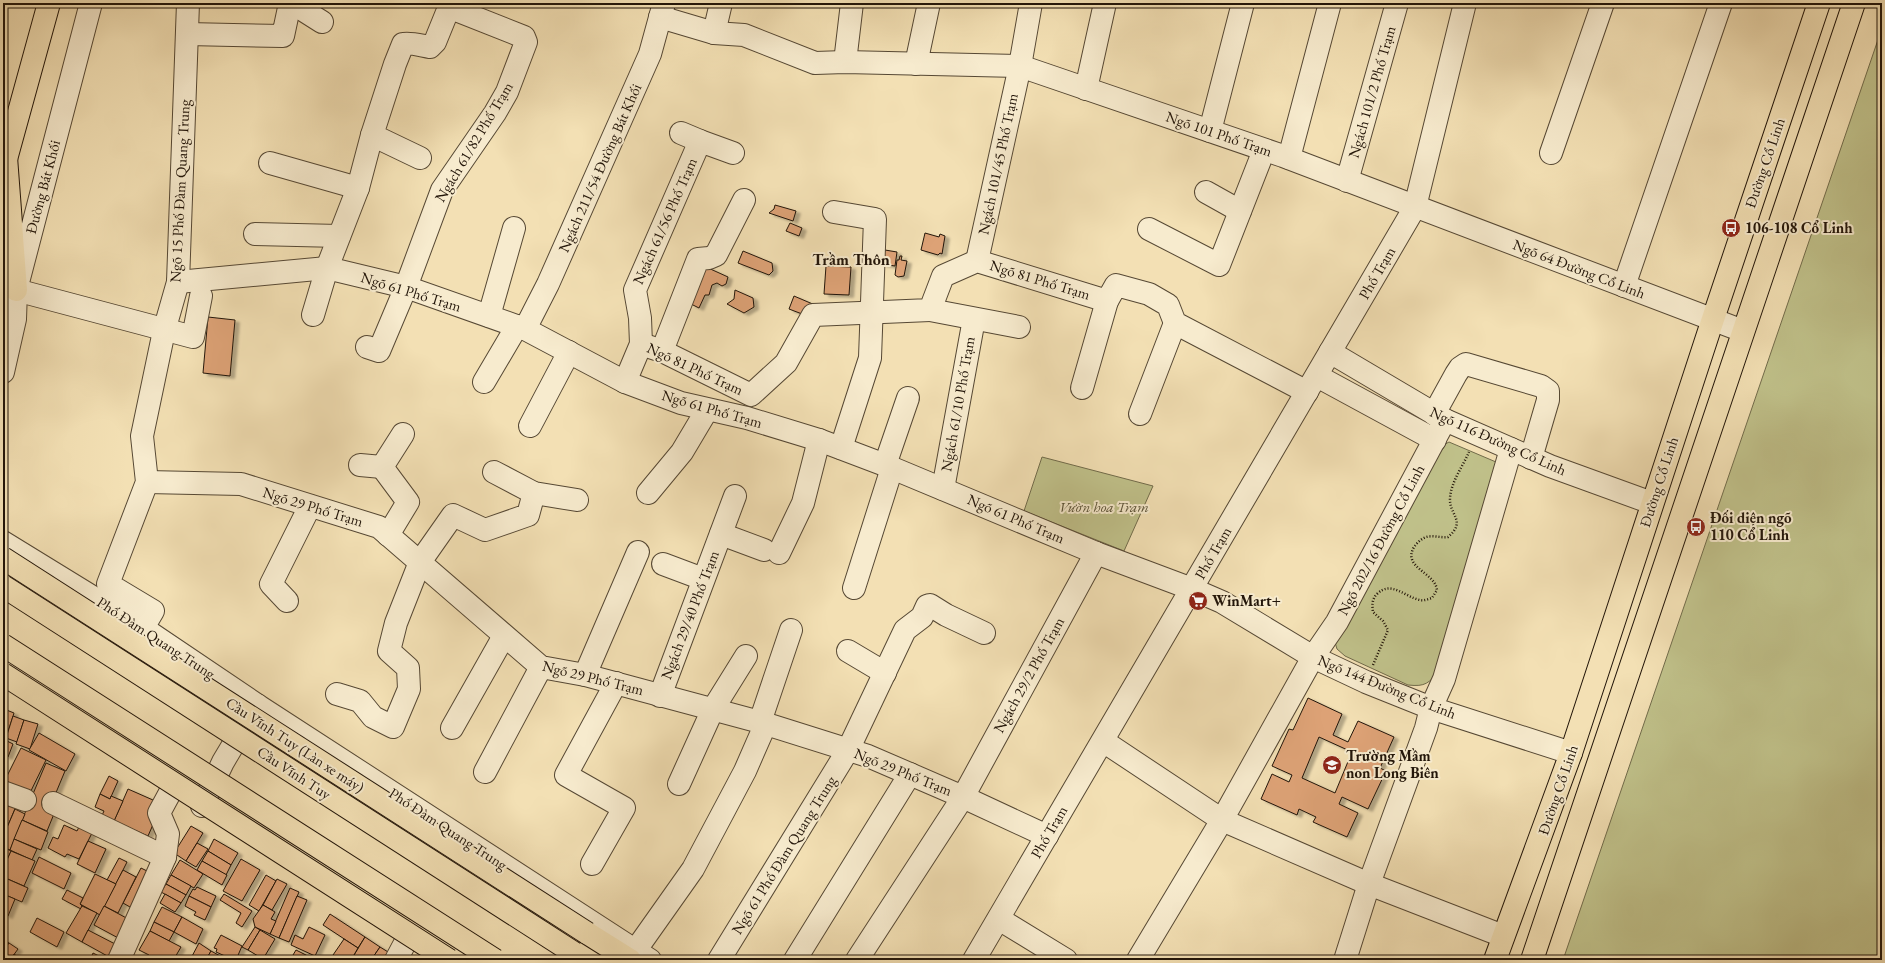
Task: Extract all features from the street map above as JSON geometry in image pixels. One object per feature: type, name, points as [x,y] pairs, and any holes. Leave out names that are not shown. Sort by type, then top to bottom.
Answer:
[{"type":"main road","points":[[16,290],[5,163],[49,3]]},
{"type":"main road","name":"Đường Cổ Linh","points":[[1532,960],[1854,3]]},
{"type":"main road","name":"Đường Cổ Linh","points":[[1495,960],[1525,882],[1571,753],[1815,4]]},
{"type":"main road","name":"Cầu Vĩnh Tuy (Làn xe máy)","points":[[3,558],[587,932],[638,957]]},
{"type":"main road","name":"Cầu Vĩnh Tuy","points":[[3,586],[585,960]]},
{"type":"main road","points":[[3,645],[496,960]]},
{"type":"main road","points":[[3,674],[449,960]]},
{"type":"main road","points":[[1508,960],[1525,882]]},
{"type":"main road","points":[[1519,960],[1554,892]]},
{"type":"street","name":"Đường Bát Khối","points":[[3,372],[15,319],[16,290],[91,3]]},
{"type":"street","name":"Ngõ 15 Phố Đàm Quang Trung","points":[[143,628],[153,611],[108,584],[147,482],[142,436],[164,331],[178,282],[188,3]]},
{"type":"street","points":[[187,34],[284,36],[291,3],[322,22]]},
{"type":"street","points":[[714,33],[721,3]]},
{"type":"street","points":[[844,62],[852,3]]},
{"type":"street","points":[[916,64],[930,3]]},
{"type":"street","name":"Ngách 101/45 Phố Trạm","points":[[977,261],[1020,66],[1031,3]]},
{"type":"street","points":[[1086,89],[1105,3]]},
{"type":"street","points":[[1210,131],[1243,3]]},
{"type":"street","points":[[1289,158],[1330,3]]},
{"type":"street","name":"Ngách 101/2 Phố Trạm","points":[[1347,181],[1397,3]]},
{"type":"street","name":"Phố Trạm","points":[[974,960],[1415,207],[1465,3]]},
{"type":"street","points":[[1551,152],[1603,3]]},
{"type":"street","points":[[1624,286],[1721,3]]},
{"type":"street","name":"Ngách 61/82 Phố Trạm","points":[[367,347],[379,351],[406,287],[442,190],[495,113],[507,92],[526,42],[521,36],[499,26],[455,8],[448,10],[435,42],[430,47],[417,46],[407,43],[403,44],[372,135]]},
{"type":"street","name":"Ngõ 101 Phố Trạm","points":[[662,10],[714,33],[744,35],[815,63],[844,62],[1020,66],[1289,158],[1415,207]]},
{"type":"street","name":"Ngách 211/54 Đường Bát Khối","points":[[484,382],[548,284],[650,54],[662,10]]},
{"type":"street","points":[[313,315],[327,268],[358,188],[372,135],[420,158]]},
{"type":"street","name":"Ngách 61/56 Phố Trạm","points":[[625,382],[641,344],[640,318],[635,290],[691,137],[732,153]]},
{"type":"street","points":[[1149,229],[1219,265],[1264,150]]},
{"type":"street","points":[[270,163],[358,188]]},
{"type":"street","points":[[1206,192],[1240,211]]},
{"type":"street","points":[[662,351],[698,259],[709,258],[716,255],[744,200]]},
{"type":"street","name":"Ngõ 64 Đường Cổ Linh","points":[[1415,207],[1743,331]]},
{"type":"street","points":[[834,212],[875,219],[870,358],[841,448]]},
{"type":"street","points":[[489,316],[514,228]]},
{"type":"street","points":[[255,234],[340,236]]},
{"type":"street","name":"Ngõ 81 Phố Trạm","points":[[641,344],[662,351],[751,395],[786,363],[813,315],[930,310],[943,276],[977,261],[1107,301],[1116,285],[1149,294],[1168,305],[1175,323]]},
{"type":"street","name":"Ngõ 61 Phố Trạm","points":[[178,282],[327,268],[406,287],[521,327],[625,382],[681,403],[747,418],[841,448],[1096,553],[1192,589]]},
{"type":"street","points":[[16,290],[164,331],[193,337],[201,296]]},
{"type":"street","points":[[1082,388],[1107,301]]},
{"type":"street","name":"Ngách 61/10 Phố Trạm","points":[[930,310],[1019,327]]},
{"type":"street","name":"Ngách 61/10 Phố Trạm","points":[[943,489],[974,319]]},
{"type":"street","points":[[1140,414],[1175,323],[1435,440]]},
{"type":"street","points":[[530,426],[569,352]]},
{"type":"street","name":"Ngõ 116 Đường Cổ Linh","points":[[1330,352],[1439,417],[1531,458],[1652,503]]},
{"type":"street","name":"Ngõ 202/16 Đường Cổ Linh","points":[[1138,960],[1222,820],[1313,657],[1337,622],[1435,440],[1439,417],[1456,374],[1460,368],[1466,364],[1541,386],[1548,391],[1548,400],[1531,458]]},
{"type":"street","points":[[854,588],[908,398]]},
{"type":"street","points":[[648,493],[682,452],[707,410]]},
{"type":"street","points":[[382,467],[403,434]]},
{"type":"street","points":[[721,534],[772,551],[803,504],[819,440]]},
{"type":"street","points":[[1345,960],[1369,884],[1426,728],[1431,708],[1444,679],[1511,449]]},
{"type":"street","points":[[360,465],[382,467],[408,502],[388,535]]},
{"type":"street","points":[[494,472],[534,493],[577,500]]},
{"type":"street","name":"Ngõ 29 Phố Trạm","points":[[147,482],[241,484],[379,527],[541,667],[586,675],[660,696],[763,722],[868,756],[1047,836]]},
{"type":"street","points":[[336,694],[360,701],[373,717],[393,727],[409,689],[408,668],[389,651],[396,623],[420,562],[453,515],[485,530],[528,515],[534,493]]},
{"type":"street","name":"Ngách 29/40 Phố Trạm","points":[[660,696],[735,496]]},
{"type":"street","points":[[287,601],[271,584],[310,506]]},
{"type":"street","name":"Phố Đàm Quang Trung","points":[[3,542],[143,628],[638,957]]},
{"type":"street","points":[[586,675],[638,552]]},
{"type":"street","name":"Ngách 29/2 Phố Trạm","points":[[857,960],[962,797],[1096,553]]},
{"type":"street","points":[[662,564],[703,579]]},
{"type":"street","name":"Ngõ 144 Đường Cổ Linh","points":[[1192,589],[1222,602],[1313,657],[1366,682],[1431,708],[1571,753]]},
{"type":"street","name":"Ngõ 61 Phố Đàm Quang Trung","points":[[719,960],[848,750],[905,630],[922,617],[927,606],[930,605],[946,615],[984,633]]},
{"type":"street","points":[[638,957],[692,869],[745,771],[763,722],[791,630]]},
{"type":"street","points":[[452,728],[504,636]]},
{"type":"street","points":[[848,652],[885,673]]},
{"type":"street","points":[[679,784],[712,709],[746,656]]},
{"type":"street","points":[[485,772],[541,667]]},
{"type":"street","points":[[592,864],[624,808],[566,775],[616,683]]},
{"type":"street","points":[[3,685],[202,806],[400,951],[430,960]]},
{"type":"street","points":[[202,806],[223,762],[257,705]]},
{"type":"street","points":[[1103,741],[1222,820],[1369,884],[1503,936]]},
{"type":"street","points":[[795,960],[910,774]]},
{"type":"street","points":[[119,960],[165,857],[168,834],[159,813],[172,788]]},
{"type":"street","points":[[3,792],[25,800]]},
{"type":"street","points":[[53,803],[165,857]]},
{"type":"street","points":[[998,919],[1066,960]]},
{"type":"path","points":[[1366,682],[1388,630],[1387,626],[1373,612],[1372,602],[1375,595],[1388,588],[1396,589],[1419,600],[1432,598],[1436,593],[1437,590],[1434,580],[1417,568],[1413,562],[1413,548],[1417,542],[1424,538],[1448,537],[1456,528],[1457,521],[1451,508],[1450,496],[1477,434]]},
{"type":"green space","points":[[1882,28],[1882,960],[1563,960]]},
{"type":"green space","points":[[1449,442],[1496,462],[1440,671],[1423,685],[1408,685],[1345,656],[1337,649],[1334,639],[1438,448]]},
{"type":"green space","name":"Vườn hoa Trạm","points":[[1042,457],[1153,486],[1124,551],[1024,511]]},
{"type":"building","points":[[775,205],[796,211],[793,221],[769,213],[774,209]]},
{"type":"building","points":[[790,223],[802,228],[799,236],[786,231]]},
{"type":"building","points":[[925,233],[939,237],[940,234],[945,236],[942,254],[940,253],[938,255],[921,250]]},
{"type":"building","points":[[885,250],[897,252],[895,266],[882,264]]},
{"type":"building","points":[[743,251],[772,263],[773,271],[769,275],[738,263]]},
{"type":"building","points":[[900,256],[902,256],[901,260],[907,261],[904,276],[898,277],[895,275],[897,260],[899,260]]},
{"type":"building","points":[[826,266],[851,267],[849,295],[824,294]]},
{"type":"building","points":[[706,267],[728,277],[726,284],[722,286],[717,283],[712,285],[709,295],[705,295],[699,308],[691,304]]},
{"type":"building","points":[[735,290],[753,298],[754,307],[744,313],[727,304],[734,299]]},
{"type":"building","points":[[794,296],[815,305],[810,317],[789,309]]},
{"type":"building","points":[[208,317],[235,320],[230,376],[203,373]]},
{"type":"building","points":[[1308,698],[1342,714],[1333,735],[1348,742],[1358,721],[1394,737],[1380,768],[1386,771],[1368,809],[1342,797],[1339,804],[1358,813],[1347,837],[1313,822],[1316,817],[1299,809],[1297,815],[1261,799],[1272,774],[1289,782],[1292,775],[1272,766],[1289,729],[1293,730]],"holes":[[[1319,737],[1352,752],[1335,793],[1302,778]]]},
{"type":"building","points":[[4,709],[14,713],[6,738],[3,737]]},
{"type":"building","points":[[13,716],[24,720],[17,742],[6,738]]},
{"type":"building","points":[[24,720],[38,724],[30,749],[16,744]]},
{"type":"building","points":[[39,733],[75,754],[66,771],[29,750]]},
{"type":"building","points":[[3,739],[13,744],[8,757],[3,755]]},
{"type":"building","points":[[21,748],[46,760],[27,799],[3,784]]},
{"type":"building","points":[[46,763],[65,771],[50,807],[56,809],[47,831],[22,820]]},
{"type":"building","points":[[109,776],[118,781],[110,799],[100,794]]},
{"type":"building","points":[[128,789],[162,804],[148,836],[114,821]]},
{"type":"building","points":[[100,794],[110,799],[111,796],[123,801],[114,821],[99,822],[104,811],[95,807]]},
{"type":"building","points":[[7,800],[17,804],[3,837],[3,810]]},
{"type":"building","points":[[15,809],[25,814],[10,850],[3,847],[3,837]]},
{"type":"building","points":[[22,820],[48,832],[41,850],[14,839]]},
{"type":"building","points":[[64,825],[77,831],[79,827],[92,833],[79,859],[67,854],[65,857],[48,848],[53,837],[58,839]]},
{"type":"building","points":[[191,826],[203,833],[186,861],[174,853]]},
{"type":"building","points":[[14,839],[37,849],[32,860],[10,850]]},
{"type":"building","points":[[214,839],[238,853],[231,865],[208,851]]},
{"type":"building","points":[[88,841],[106,849],[95,873],[77,864]]},
{"type":"building","points":[[197,843],[208,849],[196,867],[186,861]]},
{"type":"building","points":[[3,847],[11,851],[4,867],[3,867]]},
{"type":"building","points":[[11,851],[35,861],[24,886],[3,877],[3,869]]},
{"type":"building","points":[[208,851],[231,865],[226,875],[202,861]]},
{"type":"building","points":[[39,857],[71,873],[64,889],[32,873]]},
{"type":"building","points":[[119,858],[127,862],[116,884],[107,880]]},
{"type":"building","points":[[241,859],[260,870],[242,901],[223,891]]},
{"type":"building","points":[[180,860],[203,874],[194,888],[171,875]]},
{"type":"building","points":[[202,861],[227,875],[222,885],[197,870]]},
{"type":"building","points":[[141,868],[153,874],[137,911],[123,903]]},
{"type":"building","points":[[123,870],[136,877],[118,913],[104,906]]},
{"type":"building","points":[[95,874],[116,884],[100,915],[80,904]]},
{"type":"building","points":[[171,875],[191,886],[186,895],[166,884]]},
{"type":"building","points":[[266,875],[276,881],[259,911],[249,905]]},
{"type":"building","points":[[3,877],[28,888],[22,902],[3,894]]},
{"type":"building","points":[[277,879],[287,884],[272,910],[263,905]]},
{"type":"building","points":[[166,884],[186,895],[181,903],[161,892]]},
{"type":"building","points":[[197,887],[216,896],[211,907],[189,896],[193,889],[195,890]]},
{"type":"building","points":[[290,888],[299,892],[279,938],[270,934]]},
{"type":"building","points":[[67,890],[83,898],[80,904],[82,906],[81,909],[62,899]]},
{"type":"building","points":[[3,894],[15,899],[8,916],[3,914]]},
{"type":"building","points":[[165,894],[181,903],[175,912],[160,903]]},
{"type":"building","points":[[224,894],[252,911],[242,927],[236,923],[241,913],[220,900]]},
{"type":"building","points":[[189,896],[211,907],[205,920],[194,915],[196,912],[185,906]]},
{"type":"building","points":[[297,896],[307,900],[289,942],[279,938]]},
{"type":"building","points":[[263,905],[275,912],[271,919],[276,921],[270,934],[255,927],[253,919]]},
{"type":"building","points":[[82,906],[97,913],[82,942],[66,933]]},
{"type":"building","points":[[104,906],[132,921],[122,940],[94,925]]},
{"type":"building","points":[[162,907],[182,917],[174,932],[154,922]]},
{"type":"building","points":[[330,914],[365,937],[358,948],[323,925]]},
{"type":"building","points":[[182,917],[203,929],[196,944],[174,932]]},
{"type":"building","points":[[37,918],[64,932],[57,947],[30,932]]},
{"type":"building","points":[[154,922],[174,932],[169,941],[150,931]]},
{"type":"building","points":[[255,927],[260,930],[248,950],[242,947]]},
{"type":"building","points":[[309,927],[325,935],[315,956],[291,945],[295,935],[303,939]]},
{"type":"building","points":[[88,930],[117,945],[111,958],[82,942]]},
{"type":"building","points":[[260,930],[275,939],[263,959],[248,950]]},
{"type":"building","points":[[150,931],[181,947],[174,959],[172,957],[170,960],[146,960],[149,955],[139,950]]},
{"type":"building","points":[[221,935],[242,946],[236,960],[224,960],[225,956],[216,952],[217,949],[214,948]]},
{"type":"building","points":[[365,937],[380,947],[371,960],[351,960]]},
{"type":"building","points":[[3,939],[9,943],[3,951]]},
{"type":"building","points":[[344,939],[358,948],[351,960],[341,960],[333,955]]},
{"type":"building","points":[[9,943],[18,949],[10,960],[3,960],[3,951]]},
{"type":"building","points":[[199,943],[211,951],[206,960],[190,960]]},
{"type":"building","points":[[380,947],[393,955],[390,960],[371,960]]},
{"type":"building","points":[[296,950],[306,955],[303,960],[290,960]]},
{"type":"building","points":[[211,951],[224,958],[222,960],[207,958]]},
{"type":"building","points":[[93,953],[107,960],[90,960]]},
{"type":"building","points":[[14,954],[22,960],[10,960]]},
{"type":"building","points":[[306,955],[313,960],[303,960]]},
{"type":"place","name":"106-108 Cổ Linh","points":[[1731,228]]},
{"type":"place","name":"Đối diện ngõ 110 Cổ Linh","points":[[1696,527]]},
{"type":"place","name":"WinMart+","points":[[1198,601]]},
{"type":"place","name":"Trường Mầm non Long Biên","points":[[1332,765]]},
{"type":"district","name":"Trầm Thôn","points":[[851,259]]}]
